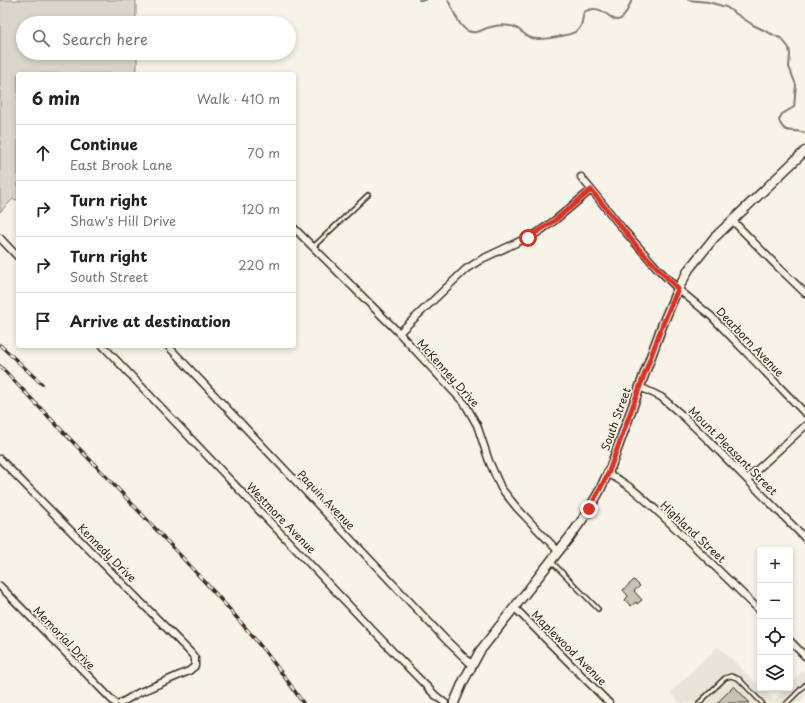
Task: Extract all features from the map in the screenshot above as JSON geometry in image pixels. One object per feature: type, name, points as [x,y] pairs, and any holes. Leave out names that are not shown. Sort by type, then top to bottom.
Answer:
[{"type":"street","name":"South Street","points":[[454,703],[462,682],[484,646],[589,509],[608,474],[662,326],[678,289],[695,260],[732,220],[805,151]]},
{"type":"street","name":"Dearborn Avenue","points":[[581,177],[640,250],[678,289],[711,316],[805,413]]},
{"type":"street","points":[[399,333],[466,269],[482,259],[537,233],[554,221],[591,190]]},
{"type":"street","points":[[732,220],[805,293]]},
{"type":"street","name":"McKenney Drive","points":[[296,230],[399,333],[465,404],[477,425],[494,473],[501,488],[517,508],[558,551]]},
{"type":"street","points":[[0,238],[16,255]]},
{"type":"street","name":"Westmore Avenue","points":[[105,348],[399,658],[435,695],[445,703]]},
{"type":"street","name":"Paquin Avenue","points":[[170,348],[446,640],[472,665]]},
{"type":"street","name":"Mount Pleasant Street","points":[[640,387],[661,398],[673,407],[708,439],[805,538]]},
{"type":"street","points":[[747,479],[805,426]]},
{"type":"street","name":"Kennedy Drive","points":[[0,458],[195,658],[196,664],[189,671],[134,695],[121,703]]},
{"type":"street","name":"Highland Street","points":[[608,474],[637,492],[717,567],[757,608]]},
{"type":"street","name":"Memorial Drive","points":[[0,586],[115,703]]},
{"type":"street","name":"Maplewood Avenue","points":[[514,607],[609,703]]},
{"type":"street","points":[[793,644],[805,656]]},
{"type":"lane","points":[[313,247],[368,195]]},
{"type":"lane","points":[[550,561],[598,609]]},
{"type":"lane","points":[[699,703],[725,678],[732,676],[738,679],[762,703]]},
{"type":"lane","points":[[787,703],[805,685]]},
{"type":"shaded area","points":[[0,0],[136,0],[136,16],[16,16],[16,60],[137,60],[137,72],[16,72],[16,200],[13,199],[0,212]]},
{"type":"shaded area","points":[[718,646],[757,684],[757,691],[765,691],[774,700],[783,691],[793,691],[793,681],[805,669],[805,697],[799,703],[681,703],[670,693]]},
{"type":"building","points":[[634,580],[640,586],[634,591],[642,600],[631,606],[625,600],[628,596],[623,590]]},
{"type":"building","points":[[734,686],[750,703],[717,703]]},
{"type":"waterway","points":[[419,0],[425,0]]},
{"type":"waterway","points":[[448,0],[461,25],[468,31],[475,32],[500,25],[513,26],[525,35],[535,39],[562,36],[578,30],[581,26],[584,12],[591,9],[603,11],[611,18],[619,20],[627,11],[632,0]]},
{"type":"waterway","points":[[688,0],[708,2],[726,7],[753,25],[782,39],[789,48],[789,67],[796,85],[794,107],[782,114],[779,120],[781,125],[787,130],[805,133]]},
{"type":"railway","points":[[0,345],[42,384]]},
{"type":"railway","points":[[0,366],[227,606],[274,663],[303,703]]},
{"type":"route","points":[[528,238],[554,221],[591,190],[640,250],[678,289],[662,326],[608,474],[589,509]]}]
